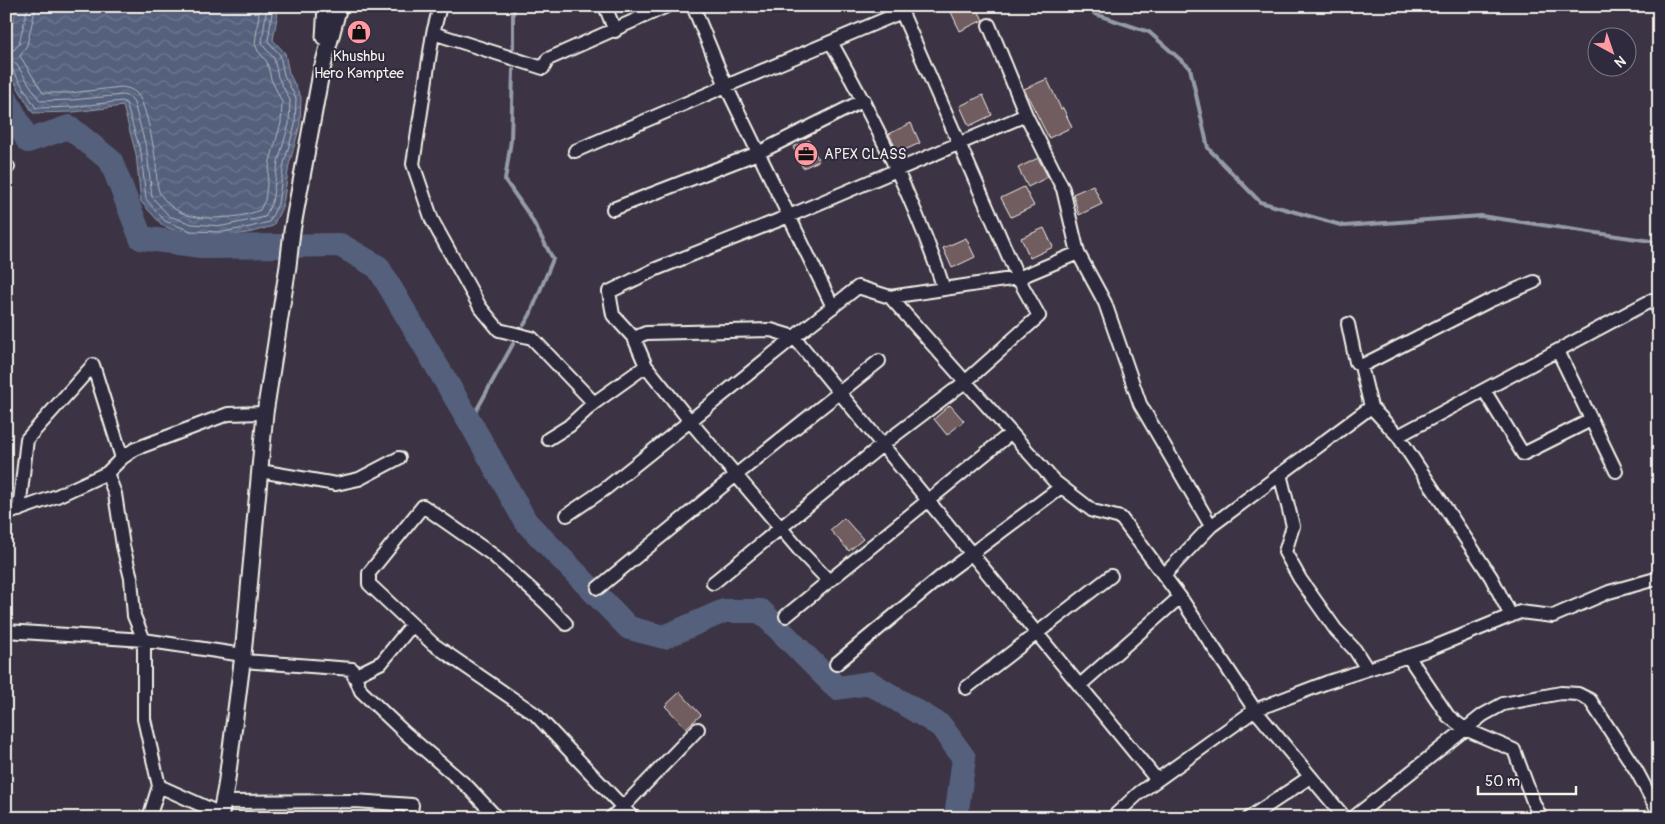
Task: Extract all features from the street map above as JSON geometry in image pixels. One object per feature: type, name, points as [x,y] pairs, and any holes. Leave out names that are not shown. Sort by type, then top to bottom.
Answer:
[{"type":"street","points":[[321,73],[326,6]]},
{"type":"street","points":[[221,811],[243,658],[265,414],[292,231],[321,73],[339,6]]},
{"type":"street","points":[[440,6],[433,33],[413,164],[432,220],[480,307],[499,330],[532,338],[594,402]]},
{"type":"street","points":[[605,6],[615,31]]},
{"type":"street","points":[[433,33],[543,68],[548,59],[615,31],[667,6]]},
{"type":"street","points":[[693,6],[726,86],[833,307]]},
{"type":"street","points":[[575,151],[832,42],[901,9],[1018,278],[1039,316],[965,382],[882,445],[713,583]]},
{"type":"street","points":[[989,25],[1026,115],[1063,189],[1078,253],[1105,303],[1140,404],[1211,526]]},
{"type":"street","points":[[832,42],[864,100],[896,170],[930,245],[944,289]]},
{"type":"street","points":[[613,209],[758,154],[864,100]]},
{"type":"street","points":[[829,580],[802,553],[646,366],[634,338],[613,315],[609,292],[656,269],[789,216],[1026,115]]},
{"type":"street","points":[[567,515],[605,489],[858,288],[890,297],[1018,278],[1078,253]]},
{"type":"street","points":[[1361,366],[1489,301],[1534,282]]},
{"type":"street","points":[[890,297],[1054,482],[1093,511],[1121,518],[1180,597],[1255,710],[1345,818]]},
{"type":"street","points":[[1398,436],[1652,300],[1659,310]]},
{"type":"street","points":[[1348,324],[1356,362],[1361,366],[1371,407],[1398,436],[1491,577],[1511,616]]},
{"type":"street","points":[[634,338],[646,332],[771,330],[794,337],[1158,780]]},
{"type":"street","points":[[1558,351],[1616,471]]},
{"type":"street","points":[[598,588],[839,392],[879,362]]},
{"type":"street","points":[[19,510],[28,439],[93,365],[122,458]]},
{"type":"street","points":[[548,439],[569,426],[594,402],[646,366]]},
{"type":"street","points":[[1484,390],[1523,454],[1591,420]]},
{"type":"street","points":[[1164,575],[1211,526],[1371,407]]},
{"type":"street","points":[[6,514],[57,496],[107,472],[135,449],[228,414],[265,414]]},
{"type":"street","points":[[786,616],[1011,433]]},
{"type":"street","points":[[260,471],[336,484],[359,478],[399,458]]},
{"type":"street","points":[[107,472],[115,494],[123,546],[131,578],[134,616],[144,640],[144,719],[159,786],[149,818]]},
{"type":"street","points":[[1280,474],[1293,526],[1286,552],[1305,587],[1336,630],[1355,650],[1367,669]]},
{"type":"street","points":[[836,664],[943,575],[1062,487]]},
{"type":"street","points":[[566,624],[493,555],[423,506],[369,573],[369,584],[433,644],[535,714],[633,818]]},
{"type":"street","points":[[966,688],[1111,576]]},
{"type":"street","points":[[1112,818],[1139,793],[1255,710],[1328,682],[1427,650],[1520,612],[1553,616],[1609,592],[1659,578]]},
{"type":"street","points":[[1080,685],[1180,597]]},
{"type":"street","points":[[354,676],[382,662],[412,625]]},
{"type":"street","points":[[6,631],[144,640],[243,658],[352,669],[361,691],[404,732],[468,787],[498,818]]},
{"type":"street","points":[[1408,656],[1448,716],[1465,729],[1508,745],[1514,750],[1541,818]]},
{"type":"street","points":[[1353,818],[1482,715],[1503,704],[1561,693],[1578,694],[1590,700],[1636,770],[1659,813]]},
{"type":"street","points":[[611,818],[698,729]]},
{"type":"street","points":[[1249,818],[1310,776]]},
{"type":"street","points":[[159,786],[221,811],[356,802],[412,804],[410,818]]},
{"type":"water","points":[[17,6],[279,6],[273,40],[285,53],[289,73],[301,97],[300,125],[289,165],[283,205],[273,226],[224,237],[190,236],[163,226],[141,202],[136,154],[123,106],[73,112],[33,113],[6,68],[6,49]]},
{"type":"building","points":[[962,6],[976,6],[983,20],[960,31],[951,12]]},
{"type":"building","points":[[1047,79],[1072,127],[1049,138],[1024,89]]},
{"type":"building","points":[[983,95],[992,115],[969,126],[960,106]]},
{"type":"building","points":[[911,123],[920,143],[898,153],[889,134]]},
{"type":"building","name":"APEX CLASS","points":[[809,140],[819,161],[803,168],[793,147]]},
{"type":"building","points":[[1038,158],[1048,177],[1028,187],[1018,168]]},
{"type":"building","points":[[1093,185],[1102,204],[1079,215],[1073,194]]},
{"type":"building","points":[[1024,187],[1034,206],[1011,217],[1001,198]]},
{"type":"building","points":[[1044,228],[1053,247],[1030,258],[1021,238]]},
{"type":"building","points":[[966,238],[975,257],[952,268],[943,248]]},
{"type":"building","points":[[950,405],[964,421],[947,435],[934,419]]},
{"type":"building","points":[[844,518],[863,539],[849,551],[830,530]]},
{"type":"building","points":[[680,692],[701,715],[686,728],[665,706]]},
{"type":"waterway","points":[[513,48],[513,14],[515,6]]},
{"type":"waterway","points":[[1085,6],[1095,14],[1149,32],[1190,68],[1208,148],[1260,202],[1344,226],[1481,216],[1651,241],[1659,245]]},
{"type":"waterway","points":[[513,70],[511,140],[505,180],[530,216],[553,259],[524,325]]},
{"type":"waterway","points":[[6,99],[28,141],[69,127],[111,161],[141,238],[209,247],[340,245],[378,267],[470,422],[526,522],[629,628],[664,637],[724,611],[761,611],[837,688],[870,683],[941,726],[964,758],[956,818]]},
{"type":"waterway","points":[[470,422],[513,344]]},
{"type":"place","name":"Khushbu Hero Kamptee","points":[[359,32]]},
{"type":"place","name":"APEX CLASS","points":[[806,154]]}]
